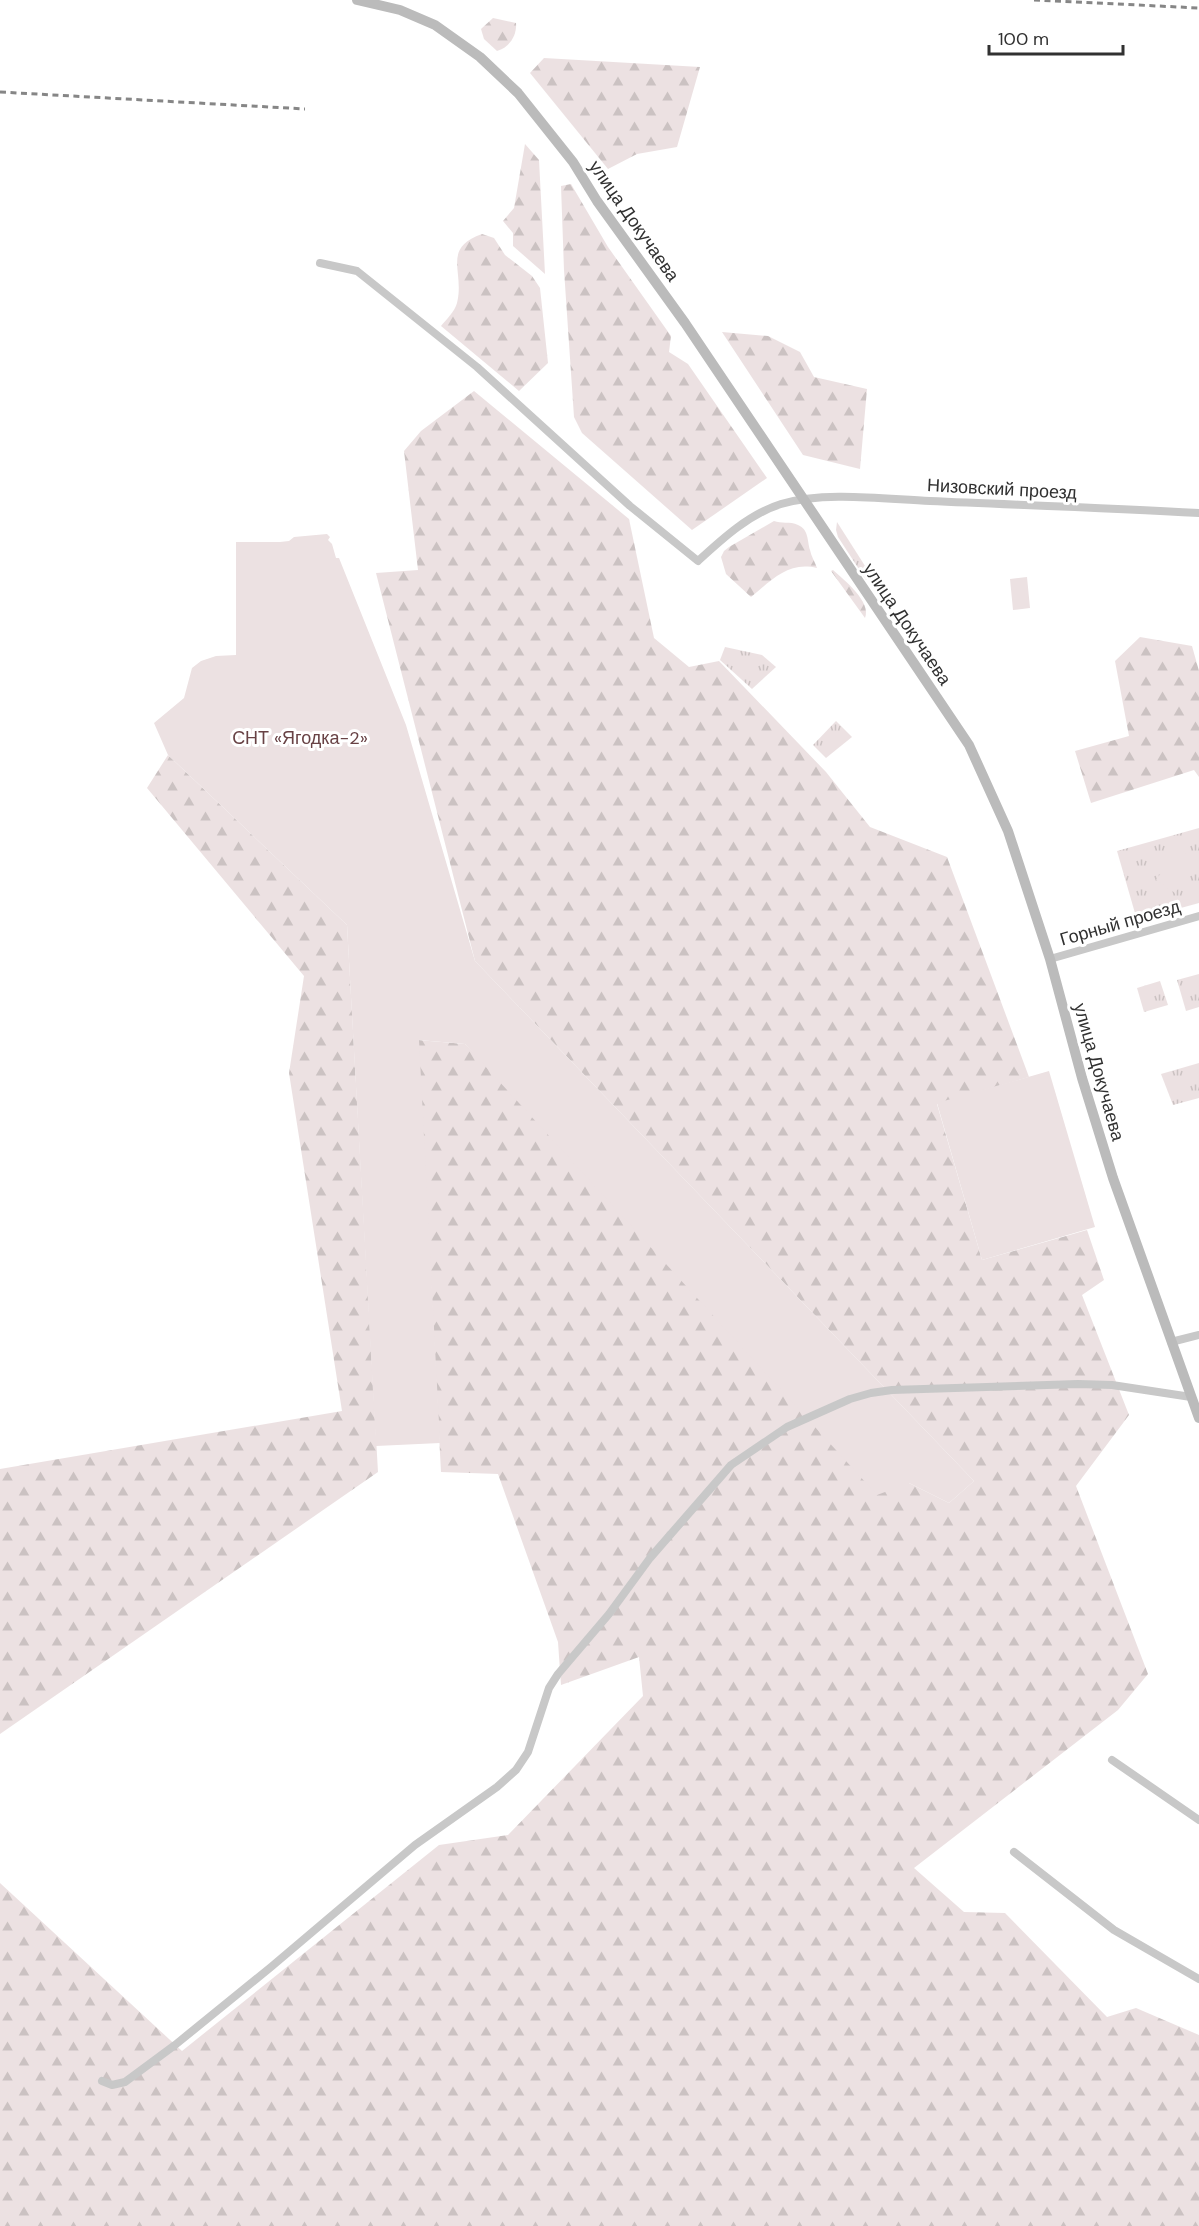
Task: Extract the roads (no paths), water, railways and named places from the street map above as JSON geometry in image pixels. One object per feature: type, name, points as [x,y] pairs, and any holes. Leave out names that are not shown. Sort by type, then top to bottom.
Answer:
[{"type":"main road","name":"улица Докучаева","points":[[357,0],[400,10],[435,25],[480,57],[518,93],[573,162],[597,201],[686,322],[969,745],[1008,831],[1050,958],[1082,1078],[1113,1178],[1199,1418]]},
{"type":"street","name":"Низовский проезд","points":[[320,263],[357,272],[477,367],[630,506],[699,561],[723,538],[760,513],[780,504],[803,499],[866,498],[1199,513]]},
{"type":"street","name":"Горный проезд","points":[[1050,958],[1199,916]]},
{"type":"street","points":[[1171,1342],[1199,1335]]},
{"type":"street","points":[[102,2081],[112,2085],[125,2082],[175,2045],[415,1845],[497,1787],[516,1770],[528,1752],[549,1688],[558,1674],[609,1614],[650,1558],[731,1465],[788,1427],[850,1399],[892,1390],[1078,1384],[1112,1385],[1191,1397]]},
{"type":"street","points":[[1112,1760],[1199,1820]]},
{"type":"street","points":[[1014,1852],[1114,1930],[1199,1979]]},
{"type":"railway","points":[[1034,0],[1199,8]]},
{"type":"railway","points":[[0,92],[305,109]]},
{"type":"park label","name":"СНТ «Ягодка-2»","points":[[300,738]]}]
